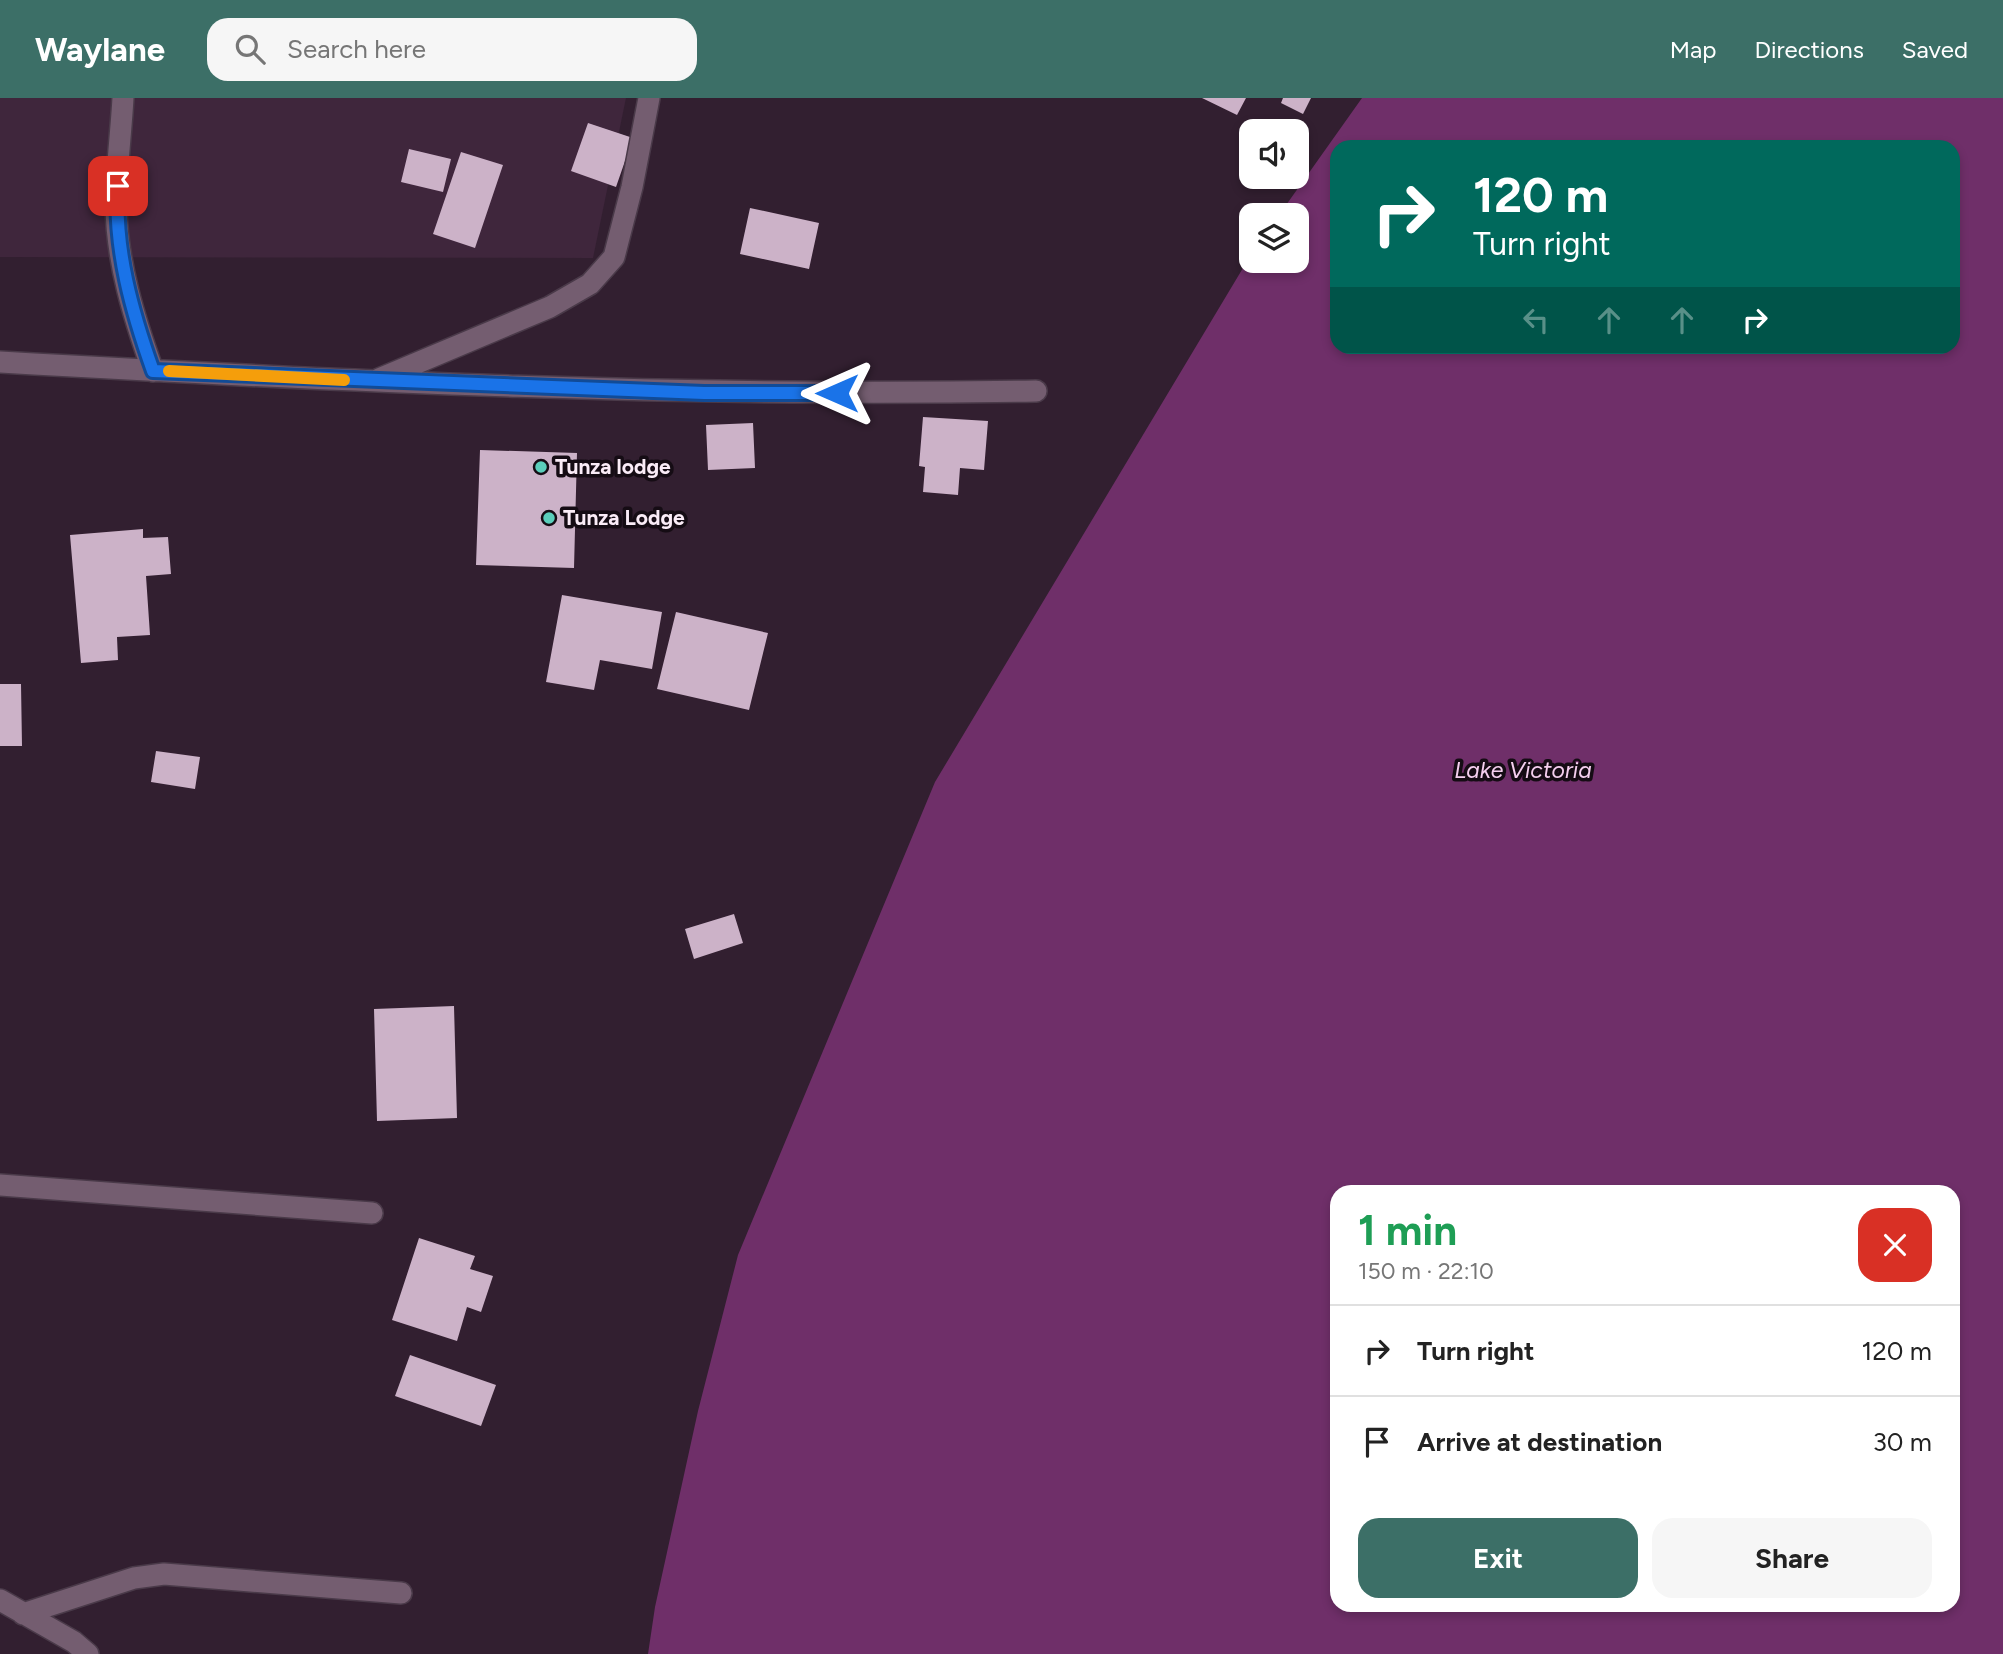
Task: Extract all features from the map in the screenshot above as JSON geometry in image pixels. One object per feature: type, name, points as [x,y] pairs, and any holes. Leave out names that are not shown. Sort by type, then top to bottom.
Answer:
[{"type":"street","points":[[123,98],[116,207],[122,261],[134,317],[153,371]]},
{"type":"street","points":[[374,381],[550,307],[577,294],[602,272],[617,250],[649,98]]},
{"type":"street","points":[[0,362],[374,381],[704,393],[1036,391]]},
{"type":"street","points":[[0,1185],[372,1213]]},
{"type":"street","points":[[23,1614],[134,1578],[164,1574],[401,1593]]},
{"type":"street","points":[[0,1600],[74,1642],[88,1654]]},
{"type":"shaded area","points":[[0,98],[626,98],[593,258],[0,257]]},
{"type":"water","name":"Lake Victoria","points":[[1362,98],[2003,98],[2003,1654],[648,1654],[655,1607],[698,1411],[738,1255],[935,782],[1240,273],[1309,273],[1309,203],[1288,203],[1297,189],[1309,189],[1309,173],[1330,143],[1330,354],[1960,354],[1960,140],[1332,140]]},
{"type":"building","points":[[1202,98],[1246,98],[1237,115]]},
{"type":"building","points":[[1283,98],[1311,98],[1303,114],[1281,103]]},
{"type":"building","points":[[588,123],[633,138],[616,187],[571,171]]},
{"type":"building","points":[[409,149],[451,159],[443,192],[401,182]]},
{"type":"building","points":[[461,152],[503,165],[475,248],[433,234]]},
{"type":"building","points":[[750,208],[819,223],[809,269],[740,254]]},
{"type":"building","points":[[923,417],[988,421],[984,470],[960,468],[958,495],[923,492],[925,467],[919,466]]},
{"type":"building","points":[[753,423],[755,468],[708,470],[706,425]]},
{"type":"building","points":[[480,450],[577,453],[574,568],[476,565]]},
{"type":"building","points":[[143,529],[143,538],[168,537],[171,574],[146,576],[150,635],[117,637],[118,660],[81,663],[70,535]]},
{"type":"building","points":[[562,595],[662,612],[652,669],[600,660],[594,690],[546,682]]},
{"type":"building","points":[[676,612],[768,633],[749,710],[657,689]]},
{"type":"building","points":[[0,684],[21,684],[22,746],[0,746]]},
{"type":"building","points":[[156,751],[200,757],[195,789],[151,782]]},
{"type":"building","points":[[734,914],[743,943],[694,959],[685,929]]},
{"type":"building","points":[[454,1006],[457,1118],[377,1121],[374,1009]]},
{"type":"building","points":[[419,1238],[475,1256],[470,1269],[493,1276],[481,1312],[467,1307],[457,1341],[392,1320]]},
{"type":"building","points":[[410,1355],[496,1385],[481,1426],[395,1396]]},
{"type":"slow traffic","points":[[169,371],[344,380]]},
{"type":"place","name":"Tunza lodge","points":[[541,467]]},
{"type":"place","name":"Tunza Lodge","points":[[549,518]]},
{"type":"route","points":[[118,186],[116,207],[122,261],[134,317],[153,371],[704,393],[837,393]]}]
